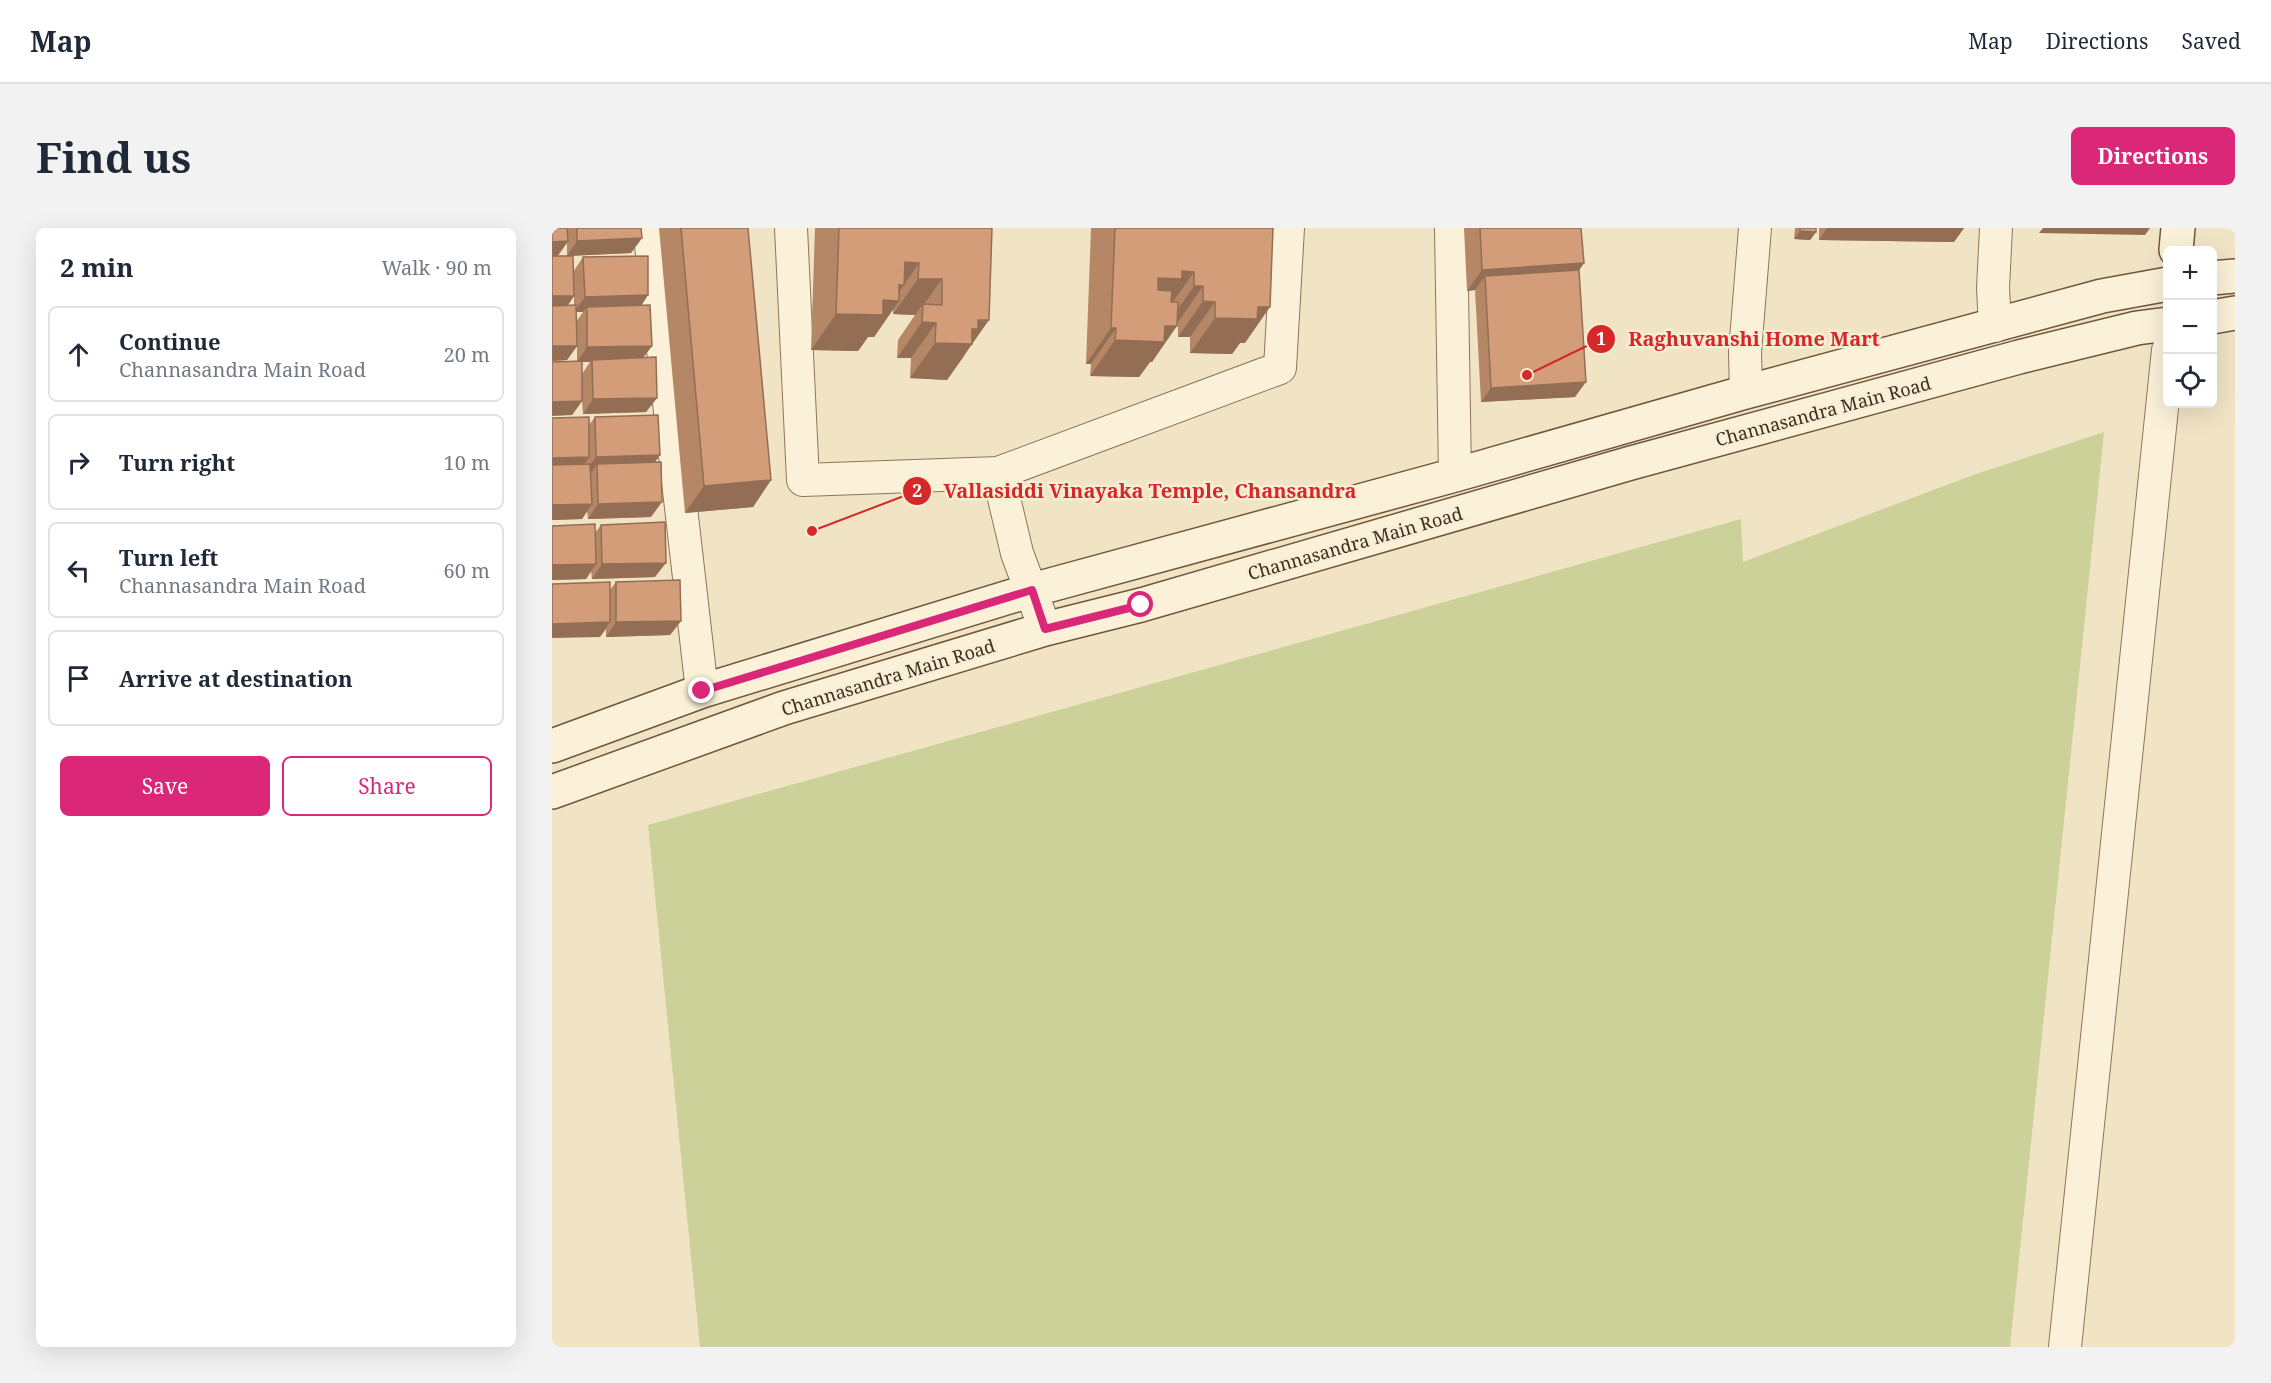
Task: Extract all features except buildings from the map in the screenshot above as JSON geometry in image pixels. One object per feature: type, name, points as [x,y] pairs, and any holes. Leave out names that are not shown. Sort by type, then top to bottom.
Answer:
[{"type":"main road","points":[[2176,246],[2178,228]]},
{"type":"main road","points":[[2217,278],[2235,276]]},
{"type":"main road","name":"Channasandra Main Road","points":[[552,746],[702,691],[1032,590],[1455,475],[1746,392],[2102,297],[2163,285]]},
{"type":"main road","points":[[2217,316],[2235,314]]},
{"type":"main road","name":"Channasandra Main Road","points":[[552,792],[784,708],[1045,629],[1141,605],[1631,463],[2007,360],[2137,328],[2163,325]]},
{"type":"street","points":[[649,228],[702,691]]},
{"type":"street","points":[[791,228],[803,480],[998,473],[1280,368],[1288,228]]},
{"type":"street","points":[[1451,228],[1455,475]]},
{"type":"street","points":[[1746,392],[1745,352],[1755,228]]},
{"type":"street","points":[[1995,326],[1993,288],[1996,228]]},
{"type":"street","points":[[2065,1347],[2168,354]]},
{"type":"street","points":[[998,473],[1017,553],[1045,629]]},
{"type":"green space","points":[[2104,432],[2010,1347],[700,1347],[648,825],[1741,519],[1743,562],[1973,475]]},
{"type":"place","name":"Raghuvanshi Home Mart","points":[[1527,375]]},
{"type":"place","name":"Vallasiddi Vinayaka Temple, Chansandra","points":[[812,531]]},
{"type":"route","points":[[702,691],[1032,590],[1045,629],[1141,605]]}]
